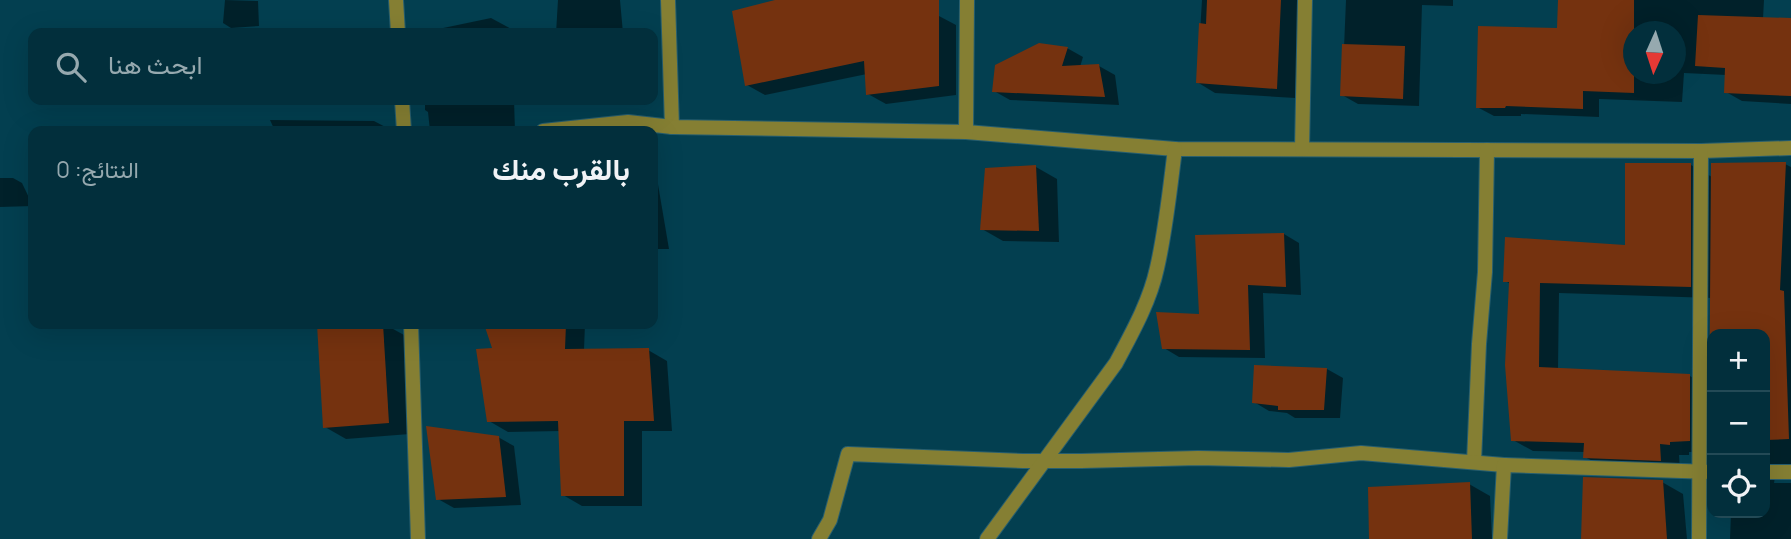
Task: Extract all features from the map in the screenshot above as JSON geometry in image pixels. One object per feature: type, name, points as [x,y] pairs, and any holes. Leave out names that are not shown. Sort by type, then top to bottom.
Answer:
[{"type":"street","points":[[396,0],[398,28]]},
{"type":"street","points":[[668,0],[672,127]]},
{"type":"street","points":[[966,132],[967,0]]},
{"type":"street","points":[[1302,149],[1305,0]]},
{"type":"street","points":[[402,105],[404,126]]},
{"type":"street","points":[[590,126],[628,122],[672,127],[966,132],[1175,149],[1701,151],[1791,148]]},
{"type":"street","points":[[987,539],[1116,363],[1145,305],[1157,270],[1175,149]]},
{"type":"street","points":[[1474,462],[1485,272],[1487,150]]},
{"type":"street","points":[[1699,539],[1706,471],[1701,151]]},
{"type":"street","points":[[411,329],[418,539]]},
{"type":"street","points":[[819,539],[830,520],[848,454],[1043,461],[1198,458],[1289,460],[1362,453],[1504,465],[1706,471]]},
{"type":"street","points":[[1500,539],[1504,465]]},
{"type":"street","points":[[1770,472],[1791,472]]},
{"type":"building","points":[[775,0],[939,0],[939,86],[866,95],[864,61],[745,86],[732,11]]},
{"type":"building","points":[[1207,0],[1281,0],[1277,89],[1196,83],[1199,23],[1206,24]]},
{"type":"building","points":[[1558,0],[1634,0],[1634,21],[1623,21],[1623,84],[1634,84],[1634,93],[1583,91],[1583,109],[1506,106],[1476,108],[1478,26],[1557,28]]},
{"type":"building","points":[[1698,15],[1791,18],[1791,96],[1724,93],[1725,68],[1695,66]]},
{"type":"building","points":[[1039,43],[1068,47],[1062,66],[1099,64],[1105,97],[992,92],[995,65]]},
{"type":"building","points":[[1342,44],[1405,46],[1403,99],[1340,96]]},
{"type":"building","points":[[1786,162],[1780,290],[1784,291],[1789,439],[1770,440],[1770,329],[1710,329],[1711,163]]},
{"type":"building","points":[[1625,163],[1691,163],[1691,287],[1540,283],[1539,367],[1690,374],[1690,441],[1660,444],[1661,461],[1583,458],[1584,443],[1511,441],[1505,365],[1509,282],[1503,282],[1505,237],[1625,245]]},
{"type":"building","points":[[1036,165],[1039,231],[980,230],[985,168]]},
{"type":"building","points":[[1284,233],[1286,287],[1248,285],[1250,350],[1162,349],[1156,312],[1199,314],[1195,235]]},
{"type":"building","points":[[317,329],[383,329],[389,423],[323,428]]},
{"type":"building","points":[[486,329],[566,329],[565,349],[649,348],[654,421],[624,421],[624,496],[561,496],[558,421],[487,422],[476,349],[492,348]]},
{"type":"building","points":[[1254,365],[1327,368],[1324,410],[1278,410],[1278,406],[1252,403]]},
{"type":"building","points":[[426,426],[499,436],[506,497],[436,500]]},
{"type":"building","points":[[1583,477],[1663,480],[1667,539],[1581,539]]},
{"type":"building","points":[[1470,482],[1472,539],[1369,539],[1368,487]]}]
